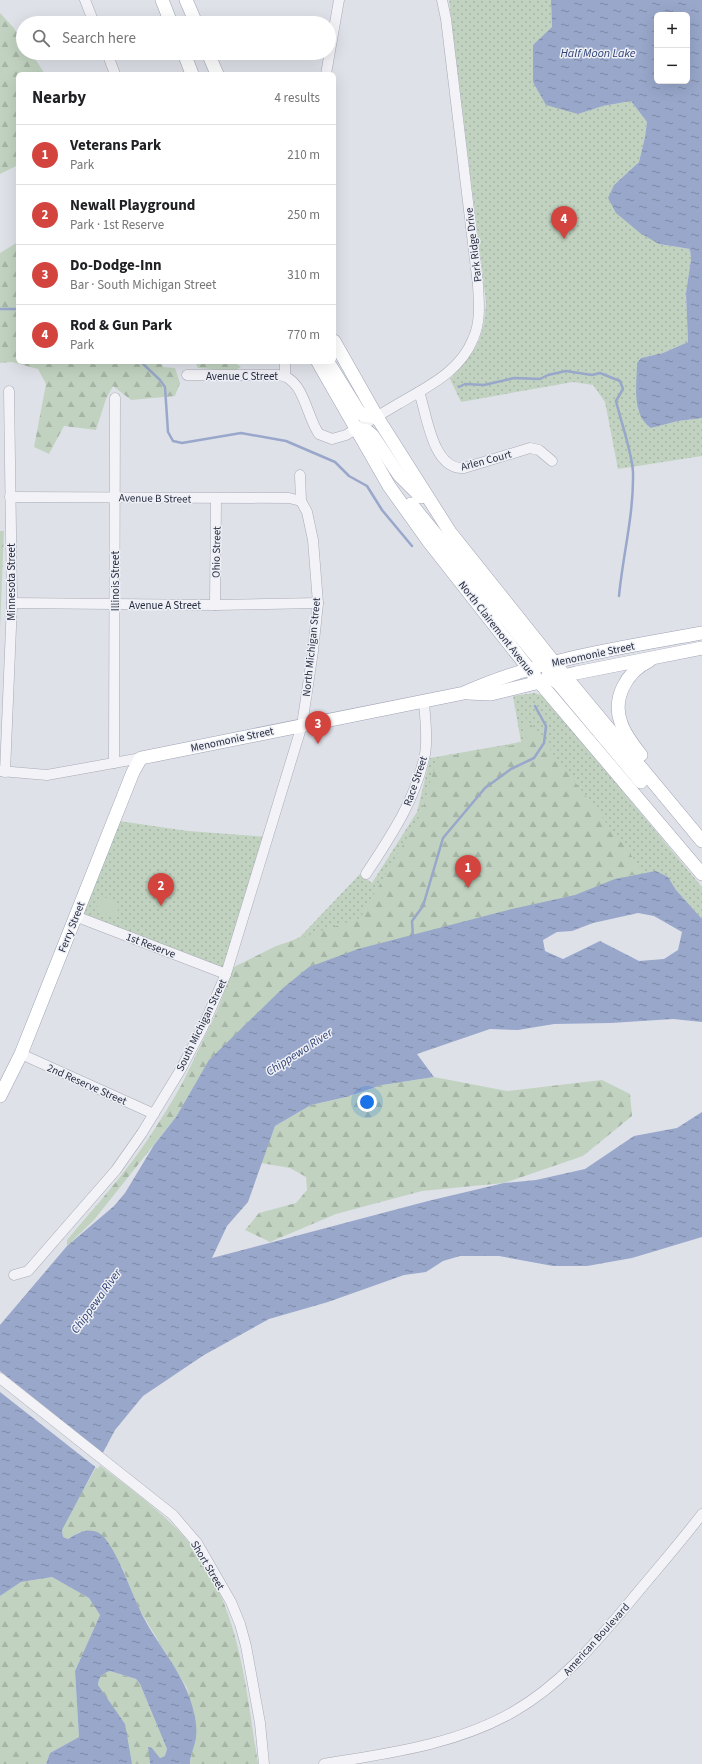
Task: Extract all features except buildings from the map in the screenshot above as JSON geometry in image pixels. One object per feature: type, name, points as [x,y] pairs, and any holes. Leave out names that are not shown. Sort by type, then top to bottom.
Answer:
[{"type":"main road","points":[[162,0],[168,16]]},
{"type":"main road","points":[[186,0],[193,16]]},
{"type":"main road","points":[[187,60],[191,72]]},
{"type":"main road","points":[[211,60],[216,72]]},
{"type":"main road","name":"North Clairemont Avenue","points":[[336,345],[377,417],[450,532],[550,663]]},
{"type":"main road","name":"North Clairemont Avenue","points":[[319,364],[355,430],[385,480],[429,542],[540,683],[702,874]]},
{"type":"main road","points":[[329,364],[359,412],[362,415],[377,417]]},
{"type":"main road","points":[[355,430],[367,431],[373,436],[399,475],[438,514]]},
{"type":"main road","points":[[385,480],[416,509],[522,640],[550,663],[560,677],[702,841]]},
{"type":"main road","name":"Menomonie Street","points":[[141,758],[424,702],[464,693],[502,677],[550,663],[702,633]]},
{"type":"main road","name":"Menomonie Street","points":[[464,693],[491,694],[560,677],[702,648]]},
{"type":"main road","points":[[657,657],[640,666],[628,677],[619,699],[619,715],[627,736],[702,831]]},
{"type":"main road","points":[[529,669],[560,677]]},
{"type":"main road","name":"Ferry Street","points":[[0,1096],[20,1054],[133,772],[141,758]]},
{"type":"street","points":[[85,0],[91,16]]},
{"type":"street","points":[[336,17],[339,0]]},
{"type":"street","name":"Park Ridge Drive","points":[[355,430],[445,376],[465,354],[474,339],[479,310],[478,285],[447,26],[442,0]]},
{"type":"street","points":[[109,60],[114,72]]},
{"type":"street","points":[[326,72],[328,60]]},
{"type":"street","points":[[285,364],[285,376]]},
{"type":"street","name":"Avenue C Street","points":[[187,375],[285,376],[297,387],[318,434],[328,438],[337,438],[355,430]]},
{"type":"street","name":"Minnesota Street","points":[[3,771],[12,603],[9,391]]},
{"type":"street","name":"Arlen Court","points":[[420,392],[440,456],[453,467],[464,468],[530,448],[539,450],[552,461]]},
{"type":"street","name":"Illinois Street","points":[[114,763],[115,398]]},
{"type":"street","name":"North Michigan Street","points":[[300,475],[301,501],[308,512],[310,524],[318,603],[313,651],[302,725]]},
{"type":"street","name":"Avenue B Street","points":[[10,497],[216,499],[289,498],[301,501]]},
{"type":"street","name":"Ohio Street","points":[[215,605],[216,499]]},
{"type":"street","name":"Avenue A Street","points":[[12,603],[215,605],[318,603]]},
{"type":"street","name":"Race Street","points":[[366,874],[404,814],[414,793],[425,752],[424,702]]},
{"type":"street","name":"South Michigan Street","points":[[14,1275],[28,1271],[116,1170],[154,1114],[191,1050],[226,974],[302,725]]},
{"type":"street","name":"Menomonie Street","points":[[3,771],[47,775],[141,758]]},
{"type":"street","name":"1st Reserve","points":[[75,916],[226,974]]},
{"type":"street","name":"2nd Reserve Street","points":[[20,1054],[154,1114]]},
{"type":"street","name":"Short Street","points":[[0,1378],[173,1515],[196,1543],[231,1602],[240,1624],[246,1646],[260,1723],[264,1764]]},
{"type":"street","name":"American Boulevard","points":[[324,1764],[404,1751],[439,1742],[477,1729],[513,1712],[546,1689],[575,1665],[603,1634],[702,1514]]},
{"type":"green space","points":[[449,0],[551,0],[552,27],[578,114],[603,106],[631,101],[647,122],[639,162],[614,185],[659,244],[690,249],[691,259],[686,293],[688,342],[663,353],[641,358],[637,363],[638,410],[651,428],[678,421],[702,418],[702,456],[618,469],[605,402],[593,385],[573,382],[461,402],[450,379],[466,361],[477,345],[483,327],[486,302]]},
{"type":"green space","points":[[0,13],[16,32],[16,60],[36,60],[44,72],[16,72],[16,166],[0,174]]},
{"type":"green space","points":[[16,243],[16,363],[0,363],[0,253]]},
{"type":"green space","points":[[19,364],[162,364],[163,367],[175,368],[180,383],[175,396],[131,400],[113,386],[106,399],[96,430],[64,426],[49,454],[34,447],[46,384],[38,369]]},
{"type":"green space","points":[[196,364],[237,364],[241,367],[234,371],[198,368]]},
{"type":"green space","points":[[0,531],[4,531],[0,629]]},
{"type":"green space","points":[[534,693],[541,695],[547,700],[702,887],[702,919],[676,890],[668,877],[181,1086],[222,1001],[232,968],[300,937],[360,874],[372,883],[417,812],[430,758],[521,742],[513,696]]},
{"type":"green space","points":[[525,717],[644,872],[615,879],[575,895],[512,909],[358,949],[283,988],[209,1060],[176,1117],[94,1220],[67,1246],[67,1240],[127,1168],[146,1142],[172,1101],[196,1058],[206,1036],[225,991],[232,968],[276,946],[360,918],[421,814],[437,758],[525,743]]},
{"type":"green space","points":[[119,821],[188,831],[268,837],[226,974],[75,916]]},
{"type":"green space","points":[[101,896],[120,904],[115,918],[96,911]]},
{"type":"green space","points":[[434,1077],[507,1091],[602,1080],[630,1094],[632,1116],[583,1156],[504,1183],[422,1191],[336,1214],[270,1242],[245,1230],[259,1213],[296,1203],[307,1190],[306,1177],[290,1168],[261,1163],[275,1126],[311,1105],[346,1097],[382,1085]]},
{"type":"green space","points":[[98,1464],[149,1504],[178,1530],[198,1555],[214,1582],[227,1610],[236,1640],[249,1702],[258,1764],[190,1764],[196,1729],[187,1688],[139,1609],[122,1567],[80,1532],[68,1539],[63,1537],[62,1530],[64,1524]]},
{"type":"green space","points":[[52,1577],[89,1598],[100,1615],[75,1671],[79,1737],[50,1753],[46,1764],[0,1764],[0,1596],[21,1582]]},
{"type":"green space","points":[[110,1671],[136,1679],[140,1684],[167,1749],[165,1756],[160,1758],[152,1748],[149,1760],[150,1764],[132,1764],[98,1685],[101,1676]]},
{"type":"water","name":"Half Moon Lake","points":[[551,0],[702,0],[702,418],[678,421],[651,428],[640,415],[636,398],[637,363],[641,358],[663,353],[688,342],[686,293],[691,259],[690,249],[659,244],[640,233],[616,213],[608,198],[614,185],[639,162],[647,122],[631,101],[603,106],[578,114],[546,105],[533,82],[533,45],[552,27]]},
{"type":"water","name":"Chippewa River","points":[[656,871],[668,877],[676,890],[702,919],[702,1022],[673,1019],[611,1023],[554,1024],[518,1030],[490,1029],[417,1054],[434,1077],[382,1085],[346,1097],[311,1105],[275,1126],[248,1202],[227,1226],[212,1258],[428,1201],[504,1183],[536,1180],[585,1169],[634,1136],[677,1128],[702,1112],[702,1237],[632,1258],[587,1266],[553,1266],[499,1256],[460,1256],[443,1261],[426,1272],[404,1275],[328,1302],[269,1319],[204,1355],[143,1396],[115,1430],[62,1530],[63,1537],[68,1539],[79,1533],[95,1531],[105,1538],[116,1556],[139,1608],[153,1634],[177,1672],[190,1698],[195,1716],[196,1731],[190,1764],[150,1764],[148,1747],[152,1748],[160,1758],[165,1756],[167,1749],[140,1684],[136,1679],[110,1671],[101,1676],[98,1685],[125,1724],[132,1764],[46,1764],[50,1753],[79,1737],[75,1671],[100,1615],[89,1598],[52,1577],[21,1582],[0,1596],[0,1325],[67,1246],[114,1206],[125,1193],[154,1145],[176,1117],[209,1060],[283,988],[309,967],[358,949],[512,909],[575,895],[615,879]],"holes":[[[638,913],[654,916],[682,932],[678,950],[664,959],[639,961],[600,941],[563,959],[545,951],[543,940],[557,932],[572,931],[593,923]]]},
{"type":"pier","points":[[0,1371],[105,1455],[98,1469],[0,1392]]},
{"type":"waterway","points":[[0,309],[16,309]]},
{"type":"waterway","points":[[143,364],[160,380],[165,387],[168,432],[173,441],[182,443],[241,433],[286,441],[335,462],[349,476],[367,486],[382,510],[412,546]]},
{"type":"waterway","points":[[459,387],[465,384],[484,385],[514,378],[540,379],[548,375],[566,371],[592,375],[600,373],[620,381],[623,389],[616,401],[632,464],[633,488],[619,596]]},
{"type":"waterway","points":[[413,937],[412,921],[423,906],[443,838],[485,788],[511,769],[534,758],[544,743],[546,726],[535,706]]},
{"type":"place","name":"Rod & Gun Park","points":[[564,239]]},
{"type":"place","name":"Do-Dodge-Inn","points":[[318,744]]},
{"type":"place","name":"Veterans Park","points":[[468,888]]},
{"type":"place","name":"Newall Playground","points":[[161,906]]}]
